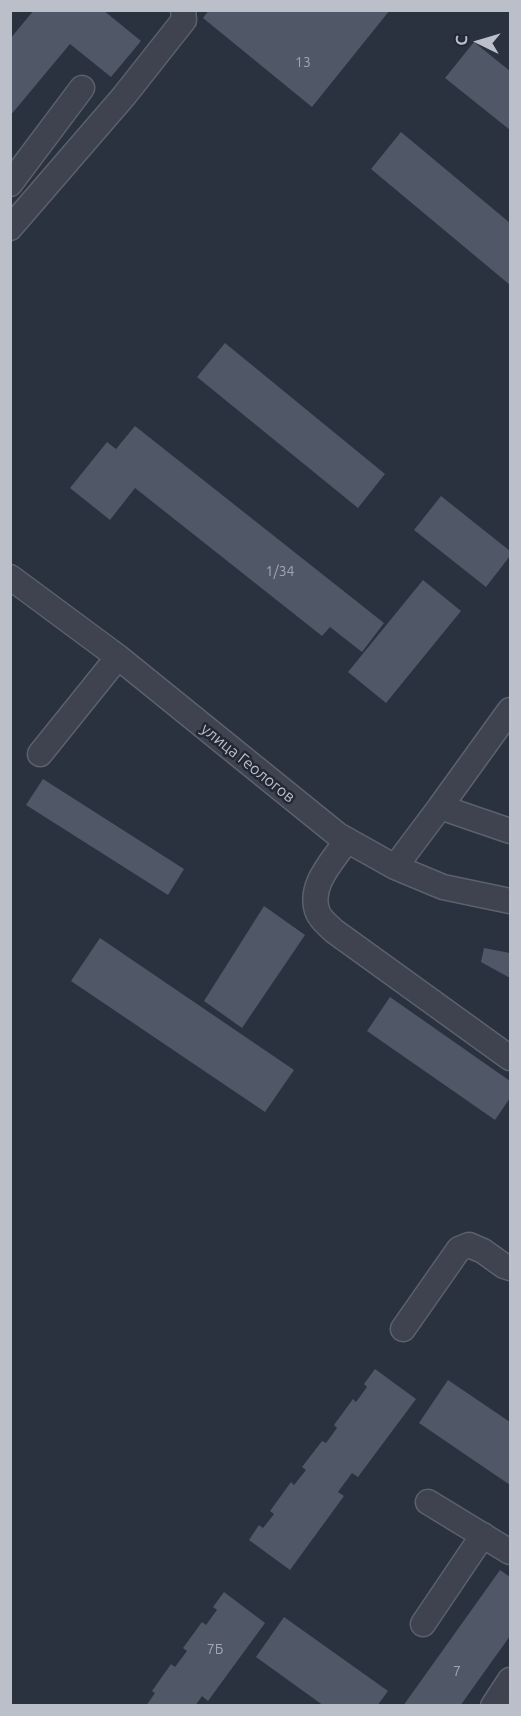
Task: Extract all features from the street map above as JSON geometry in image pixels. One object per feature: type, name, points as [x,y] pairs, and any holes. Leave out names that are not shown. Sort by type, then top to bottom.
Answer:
[{"type":"street","points":[[10,228],[137,79],[184,20],[183,10]]},
{"type":"street","points":[[10,184],[82,88]]},
{"type":"street","name":"улица Геологов","points":[[10,577],[118,657],[338,835],[394,867],[443,887],[510,901]]},
{"type":"street","points":[[40,754],[118,657]]},
{"type":"street","points":[[394,867],[510,710]]},
{"type":"street","points":[[440,807],[510,831]]},
{"type":"street","points":[[347,840],[318,882],[314,900],[319,915],[334,931],[510,1058]]},
{"type":"street","points":[[403,1329],[459,1249],[469,1245],[510,1268]]},
{"type":"street","points":[[428,1502],[510,1552]]},
{"type":"street","points":[[423,1624],[483,1535]]},
{"type":"street","points":[[493,1706],[510,1680]]},
{"type":"building","points":[[34,10],[103,10],[141,41],[111,77],[70,44],[10,116],[10,39]]},
{"type":"building","points":[[209,10],[390,10],[312,107],[203,18]]},
{"type":"building","points":[[474,42],[510,71],[510,130],[445,78]]},
{"type":"building","points":[[401,132],[510,223],[510,285],[371,169]]},
{"type":"building","points":[[225,343],[385,474],[358,508],[197,377]]},
{"type":"building","points":[[135,426],[384,623],[362,652],[330,627],[322,636],[135,488],[110,520],[70,488],[107,442],[116,449]]},
{"type":"building","points":[[441,496],[510,551],[510,556],[486,587],[414,530]]},
{"type":"building","points":[[423,580],[461,611],[386,703],[348,672]]},
{"type":"building","points":[[43,779],[184,869],[168,895],[26,805]]},
{"type":"building","points":[[264,906],[305,935],[242,1028],[204,1001]]},
{"type":"building","points":[[100,938],[294,1070],[265,1112],[71,981]]},
{"type":"building","points":[[484,948],[510,953],[510,978],[481,962]]},
{"type":"building","points":[[390,997],[510,1081],[510,1098],[495,1120],[367,1031]]},
{"type":"building","points":[[375,1369],[416,1399],[358,1477],[352,1473],[338,1492],[344,1496],[290,1570],[249,1540],[259,1525],[263,1528],[274,1514],[270,1511],[291,1482],[294,1485],[306,1470],[302,1467],[322,1441],[326,1443],[337,1428],[334,1425],[353,1399],[356,1402],[367,1387],[364,1384]]},
{"type":"building","points":[[448,1380],[510,1422],[510,1485],[419,1423]]},
{"type":"building","points":[[500,1570],[510,1577],[510,1636],[460,1706],[403,1706]]},
{"type":"building","points":[[224,1592],[265,1623],[208,1701],[202,1696],[195,1706],[146,1706],[155,1693],[152,1691],[171,1664],[175,1667],[187,1651],[183,1648],[202,1622],[206,1625],[217,1610],[213,1607]]},
{"type":"building","points":[[284,1617],[388,1691],[377,1706],[324,1706],[256,1657]]}]
